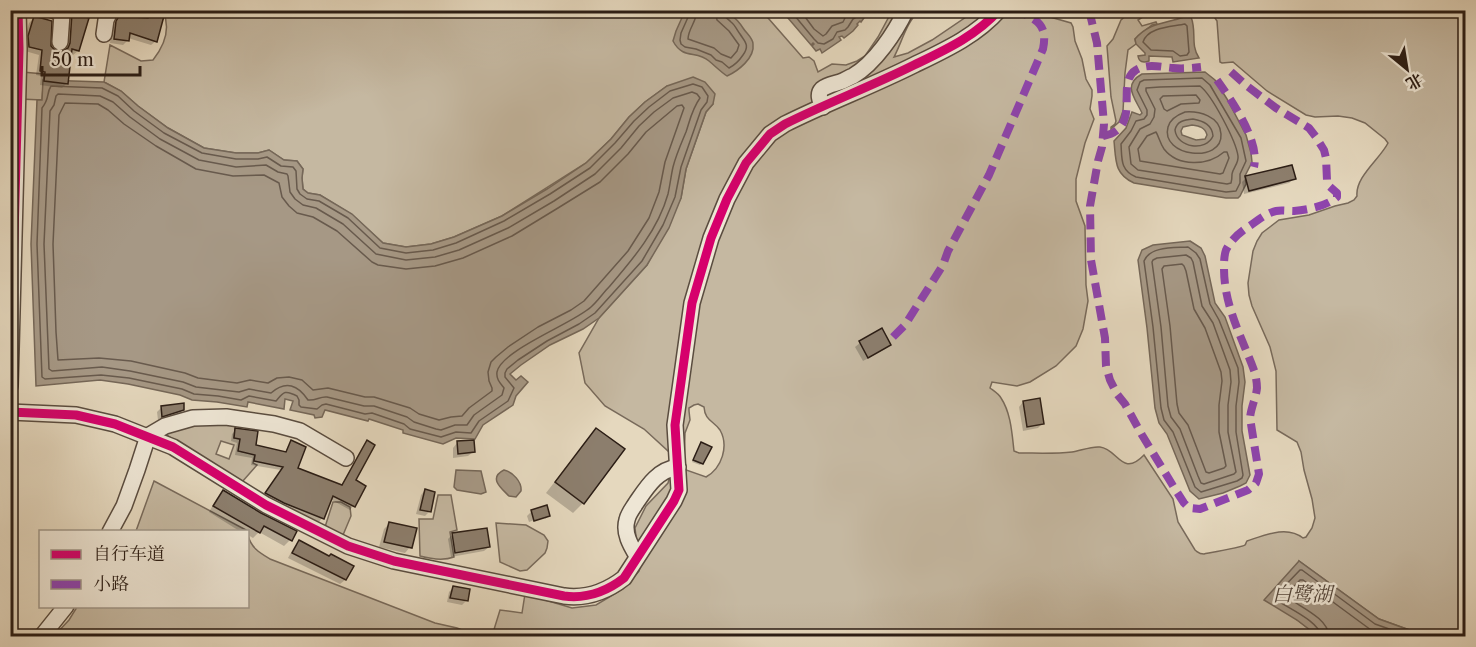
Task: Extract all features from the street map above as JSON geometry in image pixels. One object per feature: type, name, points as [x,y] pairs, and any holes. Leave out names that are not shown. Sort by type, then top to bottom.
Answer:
[{"type":"street","points":[[52,10],[62,14],[60,42]]},
{"type":"street","points":[[105,34],[106,20],[111,10]]},
{"type":"street","points":[[822,106],[820,91],[858,72],[886,43],[906,10]]},
{"type":"street","points":[[10,412],[76,415],[115,424],[148,436],[172,447],[266,505],[348,546],[394,561],[505,585],[575,597],[597,594],[624,578],[679,490],[675,425],[693,303],[711,238],[727,199],[746,163],[770,134],[785,124],[956,45],[999,10]]},
{"type":"street","points":[[10,386],[20,13]]},
{"type":"street","points":[[111,530],[124,506],[148,436],[165,426],[193,418],[226,417],[274,424],[300,431],[346,458]]},
{"type":"street","points":[[637,556],[628,537],[627,520],[654,479],[668,469],[678,467]]},
{"type":"street","points":[[42,636],[64,608]]},
{"type":"shaded area","points":[[163,11],[762,11],[803,58],[809,57],[814,61],[818,72],[832,64],[846,65],[865,56],[892,11],[919,11],[907,27],[894,57],[908,53],[932,40],[975,11],[1029,11],[1071,23],[1086,79],[1092,90],[1090,109],[1094,119],[1076,179],[1076,201],[1085,226],[1088,301],[1083,329],[1076,346],[1056,366],[1030,382],[1017,386],[992,382],[990,388],[1000,397],[1007,410],[1014,451],[1059,453],[1100,447],[1130,464],[1144,455],[1173,499],[1178,522],[1195,550],[1204,554],[1243,546],[1247,541],[1276,532],[1290,532],[1303,538],[1312,528],[1315,518],[1301,452],[1297,442],[1277,430],[1276,371],[1270,347],[1249,295],[1248,283],[1253,251],[1262,233],[1279,220],[1309,215],[1354,200],[1364,175],[1388,143],[1365,123],[1352,118],[1306,115],[1267,91],[1233,62],[1220,62],[1217,21],[1206,11],[1465,11],[1465,636],[1426,636],[1379,619],[1299,561],[1297,620],[1318,636],[492,636],[500,610],[522,613],[525,594],[572,608],[596,605],[623,589],[639,571],[643,558],[637,545],[635,528],[646,506],[668,483],[672,469],[669,452],[644,429],[605,406],[585,383],[579,353],[599,318],[647,265],[681,198],[686,169],[706,112],[713,104],[667,86],[629,117],[611,139],[586,163],[502,216],[454,237],[431,244],[406,247],[383,243],[351,214],[320,195],[308,193],[303,189],[303,169],[297,161],[284,160],[269,150],[258,153],[236,153],[204,148],[168,128],[121,91],[104,82],[110,45],[141,61],[153,60],[166,37]],"holes":[[[698,404],[704,407],[708,418],[720,430],[724,443],[720,462],[706,477],[686,470],[684,467],[685,433],[690,420],[689,408]]]},
{"type":"shaded area","points":[[1132,11],[1152,11],[1138,20],[1142,26],[1156,22],[1157,24],[1152,25],[1135,39],[1136,44],[1128,50],[1123,111],[1119,122],[1111,129],[1116,121],[1111,97],[1107,46],[1113,39],[1121,20]]},
{"type":"shaded area","points":[[22,72],[44,74],[42,100],[20,99]]},
{"type":"shaded area","points":[[207,420],[236,421],[234,438],[240,439],[239,451],[255,454],[253,463],[257,465],[242,482],[208,463],[167,435],[169,428]],"holes":[[[221,441],[234,445],[229,459],[216,454]]]},
{"type":"shaded area","points":[[154,481],[246,530],[136,530]]},
{"type":"shaded area","points":[[438,495],[451,495],[457,530],[450,532],[454,557],[446,559],[420,556],[419,519],[433,519]]},
{"type":"shaded area","points":[[333,502],[341,502],[350,507],[351,516],[343,535],[325,527]]},
{"type":"shaded area","points":[[496,523],[526,525],[544,535],[548,541],[545,553],[527,570],[520,571],[500,562]]},
{"type":"shaded area","points":[[249,540],[259,552],[270,559],[435,623],[478,636],[54,636],[76,608],[249,608]]},
{"type":"water","points":[[716,10],[735,18],[753,42],[749,59],[727,76],[704,58],[681,51],[673,41],[685,11]]},
{"type":"water","points":[[782,11],[869,11],[853,31],[844,38],[839,37],[841,40],[822,53],[820,49],[816,51],[812,46],[814,44],[811,45]]},
{"type":"water","points":[[1191,17],[1195,48],[1199,58],[1173,62],[1172,57],[1149,56],[1149,61],[1140,61],[1138,56],[1145,55],[1145,53],[1136,44],[1135,39],[1141,33],[1152,26]]},
{"type":"water","points":[[1205,72],[1215,80],[1246,135],[1251,153],[1252,162],[1245,176],[1246,184],[1238,198],[1134,183],[1119,171],[1114,141],[1126,128],[1132,112],[1140,115],[1142,113],[1131,87],[1136,78],[1142,74]],"holes":[[[1192,125],[1205,130],[1207,135],[1205,139],[1196,140],[1182,135],[1183,127]]]},
{"type":"water","points":[[693,77],[705,82],[715,94],[713,104],[706,112],[686,169],[681,198],[669,228],[647,265],[599,318],[583,329],[550,345],[510,374],[516,380],[521,376],[528,382],[516,396],[513,405],[483,425],[475,439],[456,438],[443,444],[403,433],[403,430],[369,419],[368,421],[325,410],[322,417],[315,418],[314,415],[290,410],[293,401],[285,399],[284,409],[248,402],[247,407],[192,400],[180,395],[100,380],[36,386],[31,244],[37,100],[42,100],[43,80],[104,82],[121,91],[168,128],[204,148],[236,153],[258,153],[269,150],[284,160],[297,161],[303,169],[303,189],[308,193],[320,195],[352,214],[383,243],[406,247],[431,244],[454,237],[502,216],[586,163],[645,102],[667,86]]},
{"type":"water","points":[[1190,241],[1201,248],[1205,256],[1215,303],[1225,317],[1243,367],[1245,382],[1242,431],[1250,475],[1246,483],[1240,486],[1199,499],[1190,491],[1167,434],[1159,423],[1155,408],[1138,260],[1142,250],[1153,245]]},
{"type":"water","points":[[456,470],[481,471],[486,492],[481,494],[457,490],[454,487]]},
{"type":"water","points":[[504,470],[514,475],[520,484],[521,491],[516,497],[509,496],[497,483],[497,476]]},
{"type":"water","name":"白鹭湖","points":[[1299,561],[1379,619],[1426,636],[1318,636],[1264,600]]},
{"type":"building","points":[[72,13],[89,18],[79,51],[72,49],[68,84],[44,81],[45,72],[40,71],[42,50],[29,47],[28,36],[34,16],[52,21],[51,46],[60,52],[68,48],[70,43]]},
{"type":"building","points":[[150,13],[164,16],[157,42],[130,33],[129,41],[114,39],[116,21],[119,16],[148,18]]},
{"type":"building","points":[[1292,165],[1296,179],[1249,191],[1245,176]]},
{"type":"building","points":[[882,328],[891,345],[868,358],[859,341]]},
{"type":"building","points":[[1040,398],[1044,424],[1027,427],[1023,401]]},
{"type":"building","points":[[184,403],[184,410],[162,417],[161,406]]},
{"type":"building","points":[[235,428],[258,431],[256,445],[286,452],[291,440],[306,447],[298,468],[342,485],[367,440],[375,445],[356,480],[366,486],[355,507],[333,496],[324,519],[265,493],[283,467],[254,461],[255,455],[238,451],[240,439],[234,438]]},
{"type":"building","points":[[596,428],[625,449],[584,504],[555,482]]},
{"type":"building","points":[[474,440],[475,452],[458,454],[457,441]]},
{"type":"building","points":[[701,442],[712,447],[703,464],[693,460]]},
{"type":"building","points":[[425,489],[435,492],[431,512],[420,510]]},
{"type":"building","points":[[223,490],[297,531],[292,541],[264,526],[260,533],[213,506]]},
{"type":"building","points":[[547,505],[550,516],[534,521],[531,510]]},
{"type":"building","points":[[389,522],[417,528],[412,548],[384,542]]},
{"type":"building","points":[[487,528],[490,547],[455,553],[452,533]]},
{"type":"building","points":[[299,540],[354,566],[346,580],[292,553]]},
{"type":"building","points":[[453,586],[470,589],[468,601],[450,598]]},
{"type":"marked path","points":[[893,337],[905,325],[943,265],[948,251],[989,175],[1043,49],[1042,28],[1035,20],[1016,10]]},
{"type":"marked path","points":[[1089,10],[1097,43],[1104,124],[1102,147],[1090,206],[1091,260],[1105,338],[1106,366],[1117,394],[1184,503],[1189,508],[1200,509],[1248,490],[1256,483],[1259,474],[1250,418],[1257,388],[1255,373],[1230,309],[1224,268],[1226,250],[1238,234],[1269,214],[1278,211],[1311,209],[1337,197],[1337,193],[1329,186],[1327,180],[1324,150],[1309,128],[1276,108],[1228,69]]},
{"type":"marked path","points":[[1103,136],[1115,131],[1122,124],[1126,115],[1127,85],[1130,76],[1136,70],[1149,66],[1201,67]]},
{"type":"marked path","points":[[1217,80],[1237,110],[1249,134],[1255,157],[1254,167]]},
{"type":"cycle path","points":[[10,386],[19,49],[18,10]]},
{"type":"cycle path","points":[[10,412],[76,415],[115,424],[173,447],[266,505],[348,546],[394,561],[564,596],[581,596],[603,591],[624,578],[679,490],[675,425],[692,303],[711,238],[727,199],[746,163],[770,134],[785,124],[948,48],[970,35],[999,10]]}]
